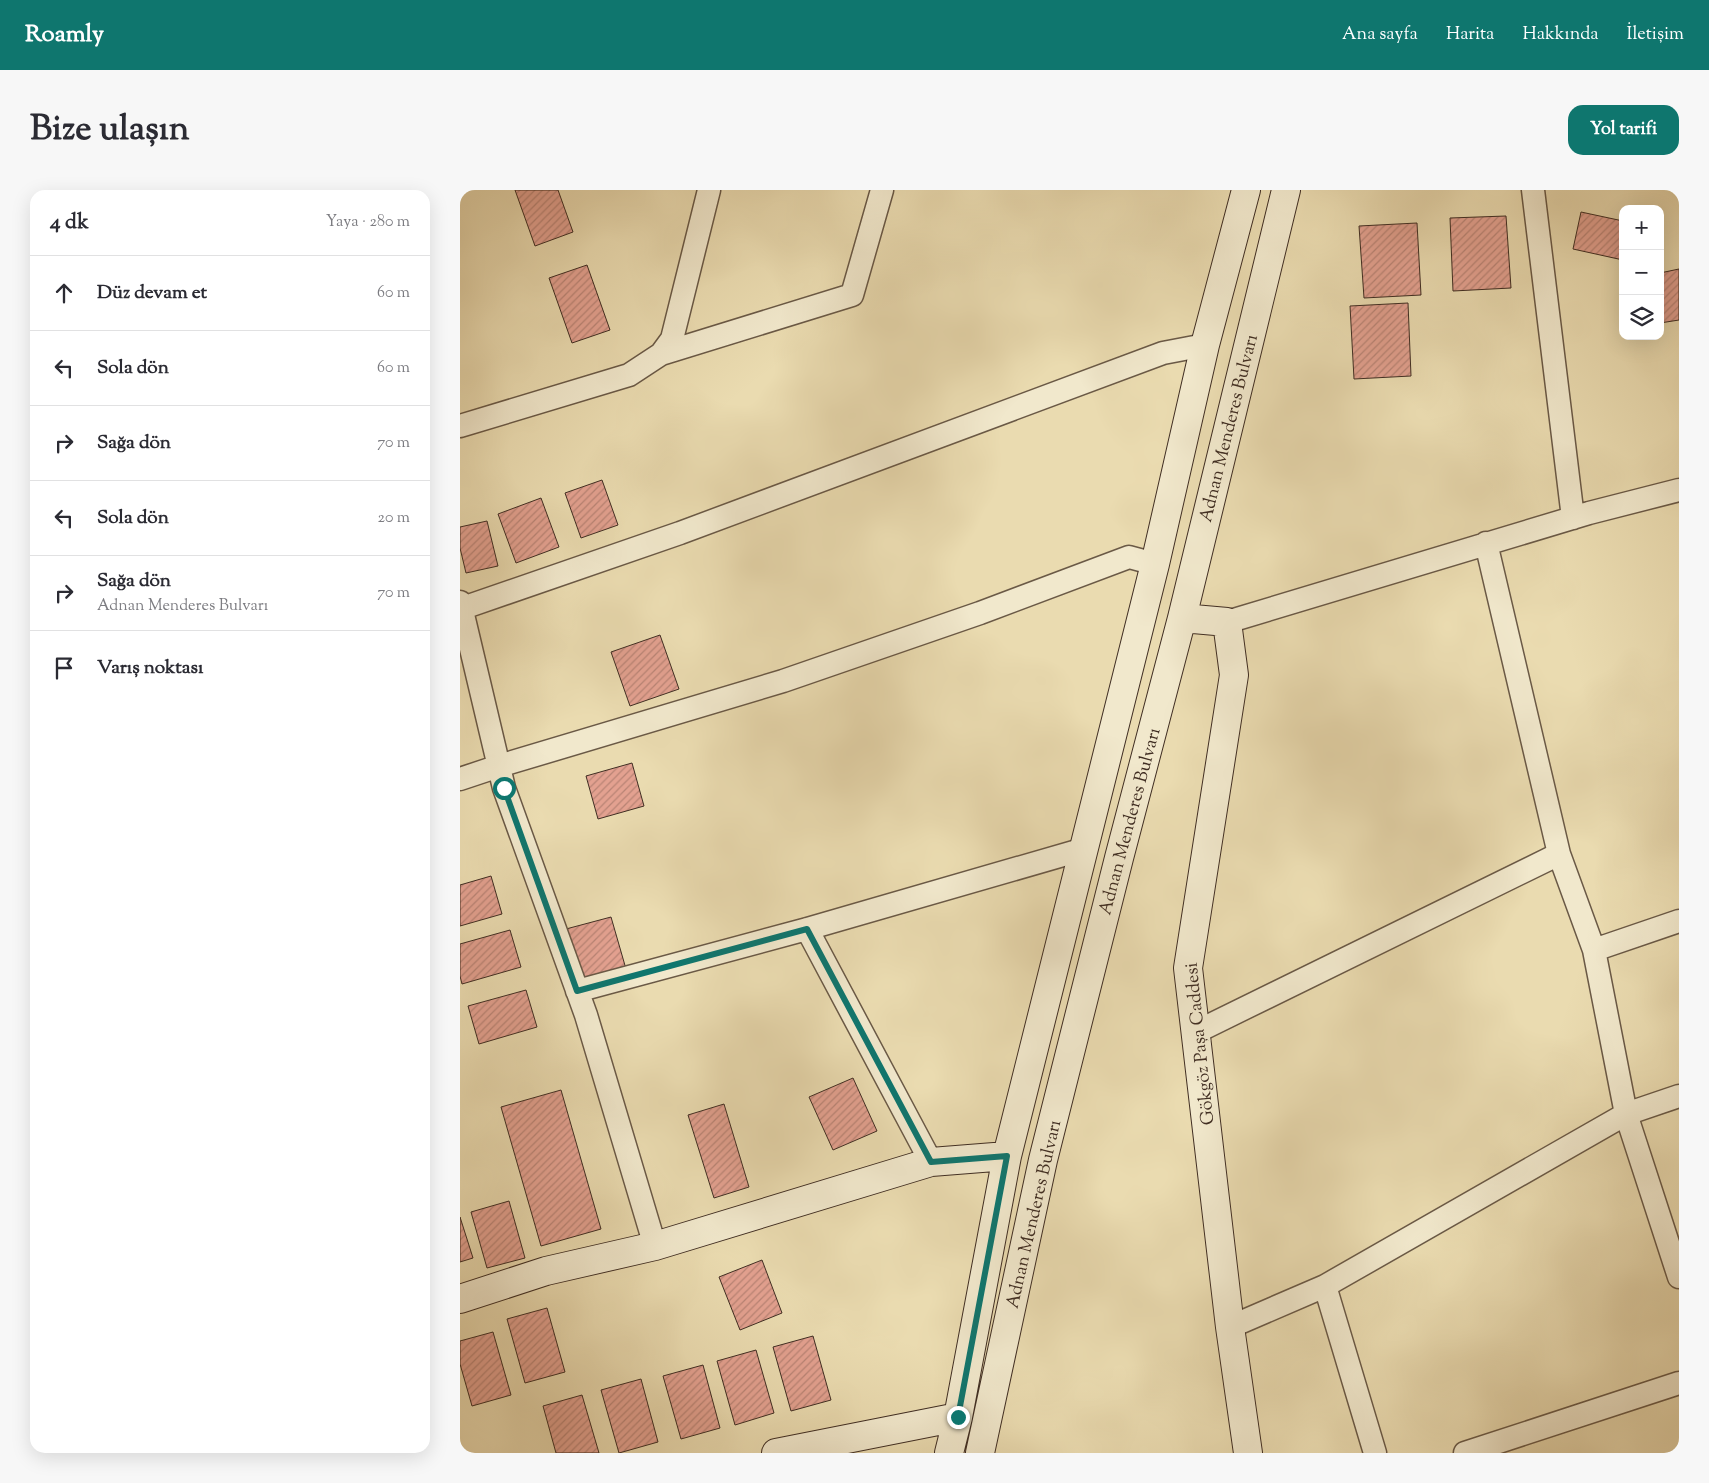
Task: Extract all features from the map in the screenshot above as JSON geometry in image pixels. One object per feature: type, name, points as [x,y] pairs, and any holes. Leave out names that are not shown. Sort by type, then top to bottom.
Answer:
[{"type":"main road","name":"Adnan Menderes Bulvarı","points":[[949,1453],[958,1417],[1007,1156],[1155,564],[1205,346],[1246,190]]},
{"type":"main road","name":"Adnan Menderes Bulvarı","points":[[980,1453],[1044,1160],[1119,858],[1182,618],[1286,190]]},
{"type":"main road","points":[[1182,618],[1227,622]]},
{"type":"main road","name":"Gökgöz Paşa Caddesi","points":[[1227,622],[1234,676],[1188,968],[1230,1328],[1248,1453]]},
{"type":"main road","points":[[460,1298],[546,1271],[655,1246],[931,1162],[1007,1156]]},
{"type":"main road","points":[[776,1453],[958,1417]]},
{"type":"street","points":[[661,354],[672,339],[708,190]]},
{"type":"street","points":[[460,426],[629,375],[661,354],[852,295],[882,190]]},
{"type":"street","points":[[1533,190],[1573,518]]},
{"type":"street","points":[[655,1246],[577,991],[504,788],[461,607],[680,533],[1163,353],[1205,346]]},
{"type":"street","points":[[1227,622],[1486,543],[1679,490]]},
{"type":"street","points":[[1486,543],[1559,854],[1594,950],[1626,1114],[1679,1277]]},
{"type":"street","points":[[460,780],[499,766],[783,682],[980,613],[1129,557],[1155,564]]},
{"type":"street","points":[[577,991],[807,929],[1084,850]]},
{"type":"street","points":[[1196,1032],[1559,854]]},
{"type":"street","points":[[1594,950],[1679,921]]},
{"type":"street","points":[[807,929],[931,1162]]},
{"type":"street","points":[[1230,1328],[1325,1286],[1626,1114],[1679,1096]]},
{"type":"street","points":[[1325,1286],[1375,1453]]},
{"type":"street","points":[[1466,1453],[1679,1383]]},
{"type":"building","points":[[515,190],[558,190],[573,232],[535,246]]},
{"type":"building","points":[[1581,212],[1619,220],[1619,259],[1573,249]]},
{"type":"building","points":[[1506,216],[1511,288],[1453,291],[1450,218]]},
{"type":"building","points":[[1417,223],[1421,295],[1364,298],[1359,226]]},
{"type":"building","points":[[587,265],[610,330],[572,343],[549,278]]},
{"type":"building","points":[[1679,269],[1679,320],[1664,322],[1664,295],[1664,272]]},
{"type":"building","points":[[1408,303],[1411,376],[1354,379],[1350,306]]},
{"type":"building","points":[[602,480],[618,525],[581,538],[565,493]]},
{"type":"building","points":[[541,498],[559,547],[516,563],[498,514]]},
{"type":"building","points":[[487,521],[498,566],[466,573],[460,548],[460,527]]},
{"type":"building","points":[[660,635],[679,689],[630,706],[611,652]]},
{"type":"building","points":[[632,763],[644,806],[598,819],[586,776]]},
{"type":"building","points":[[491,876],[502,914],[460,926],[460,885]]},
{"type":"building","points":[[611,917],[626,969],[581,982],[566,929]]},
{"type":"building","points":[[510,930],[521,967],[462,984],[460,976],[460,944]]},
{"type":"building","points":[[526,990],[537,1027],[479,1044],[468,1006]]},
{"type":"building","points":[[853,1078],[877,1131],[833,1150],[809,1097]]},
{"type":"building","points":[[561,1090],[601,1229],[541,1246],[501,1107]]},
{"type":"building","points":[[724,1104],[749,1187],[714,1198],[688,1115]]},
{"type":"building","points":[[509,1201],[525,1258],[487,1268],[471,1212]]},
{"type":"building","points":[[460,1217],[473,1258],[460,1262]]},
{"type":"building","points":[[762,1260],[782,1313],[740,1330],[719,1277]]},
{"type":"building","points":[[547,1308],[565,1372],[525,1383],[507,1319]]},
{"type":"building","points":[[493,1332],[511,1395],[472,1406],[460,1364],[460,1341]]},
{"type":"building","points":[[813,1336],[831,1400],[791,1411],[773,1347]]},
{"type":"building","points":[[756,1350],[774,1413],[735,1425],[717,1361]]},
{"type":"building","points":[[703,1365],[720,1428],[681,1439],[663,1376]]},
{"type":"building","points":[[641,1379],[658,1442],[619,1453],[601,1390]]},
{"type":"building","points":[[582,1395],[599,1453],[556,1453],[543,1406]]},
{"type":"route","points":[[504,788],[577,991],[807,929],[931,1162],[1007,1156],[958,1417]]}]
